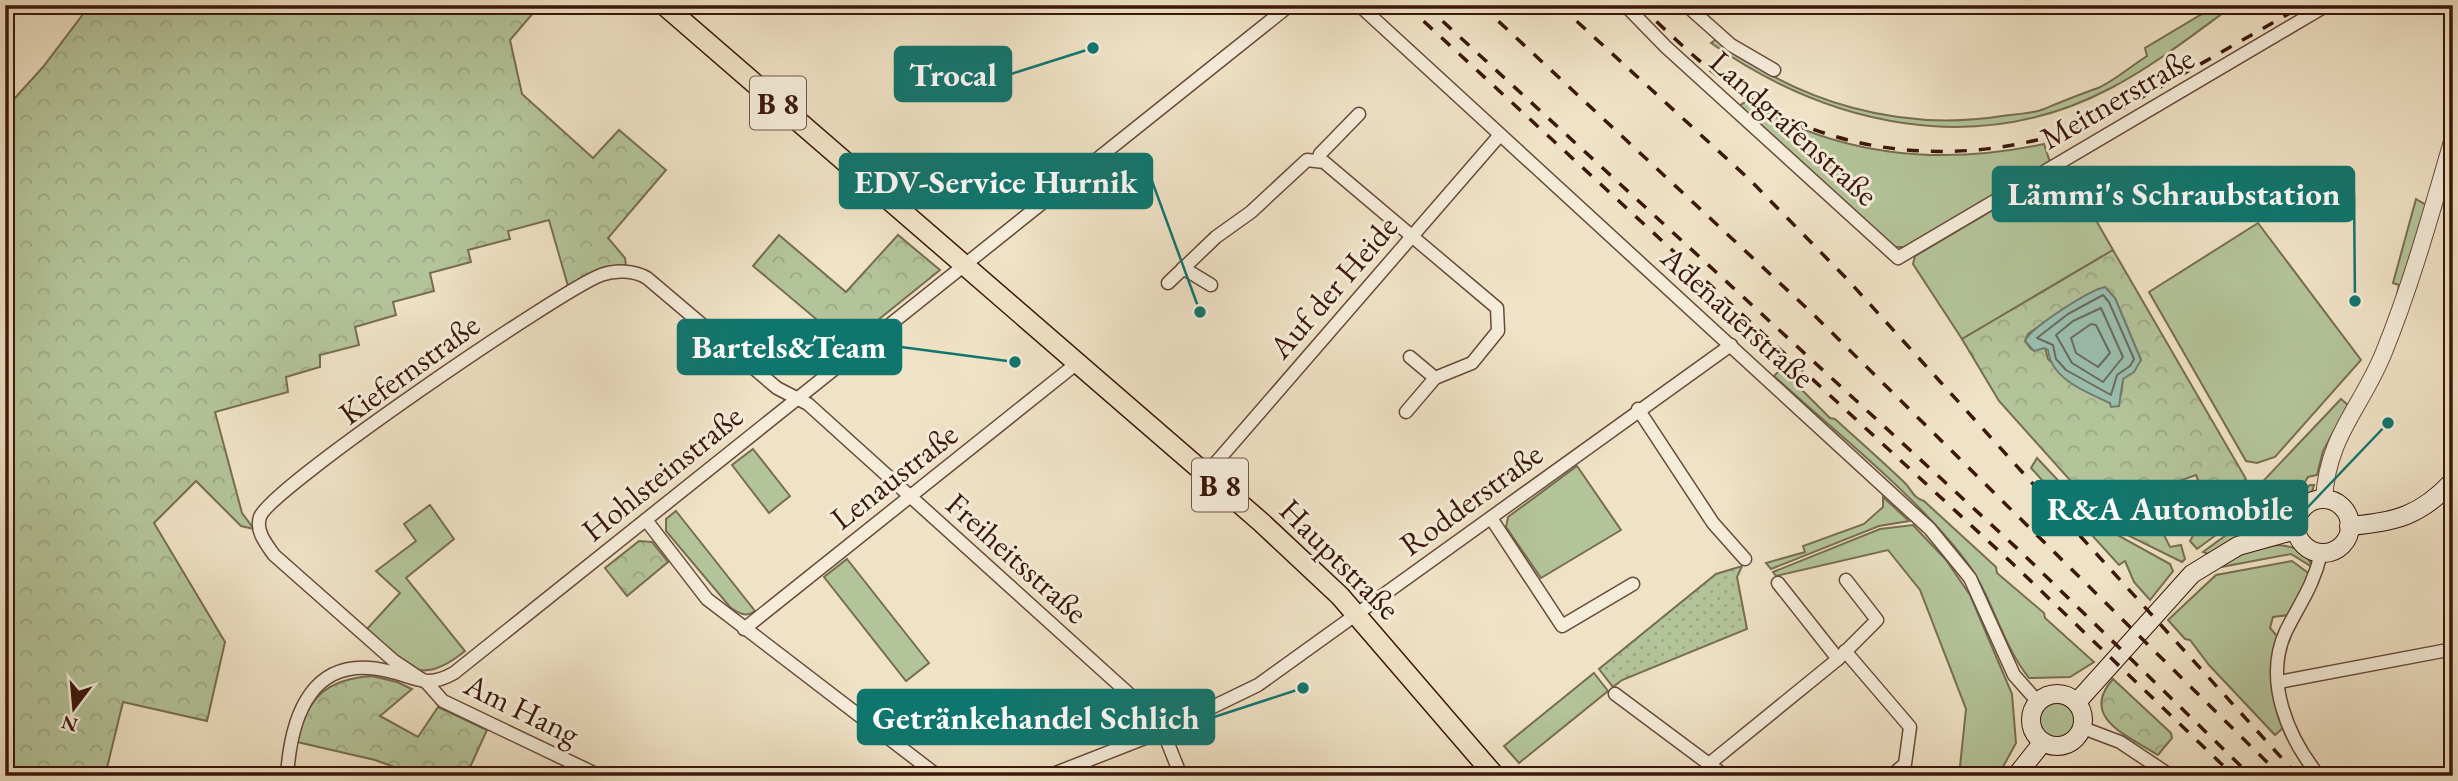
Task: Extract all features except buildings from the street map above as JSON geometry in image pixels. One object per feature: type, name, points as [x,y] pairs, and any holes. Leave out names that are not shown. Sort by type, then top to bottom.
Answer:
[{"type":"main road","name":"B 8","points":[[664,5],[965,266]]},
{"type":"main road","name":"Hauptstraße","points":[[965,266],[1076,364],[1207,473],[1357,614],[1495,776]]},
{"type":"main road","points":[[2349,526],[2407,516],[2423,509],[2453,481]]},
{"type":"main road","points":[[2324,500],[2339,505],[2349,526],[2348,534],[2338,548],[2321,553],[2305,546],[2296,530],[2303,508],[2324,500]]},
{"type":"main road","points":[[2077,702],[2192,574],[2238,546],[2296,530]]},
{"type":"main road","points":[[2062,694],[2077,702],[2082,709],[2083,728],[2071,743],[2062,746],[2043,742],[2034,732],[2031,720],[2038,702],[2045,696],[2062,694]]},
{"type":"main road","points":[[2016,776],[2043,742]]},
{"type":"street","name":"Hohlsteinstraße","points":[[427,683],[454,673],[796,397],[965,266],[1290,5]]},
{"type":"street","name":"Adenauerstraße","points":[[1359,5],[1917,517],[1952,554],[1978,593],[2014,675],[2038,702]]},
{"type":"street","name":"Landgrafenstraße","points":[[1625,5],[1676,56],[1898,258]]},
{"type":"street","points":[[1686,5],[1731,45],[1774,70]]},
{"type":"street","name":"Meitnerstraße","points":[[1898,258],[2327,5]]},
{"type":"street","points":[[1318,160],[1320,154],[1360,114]]},
{"type":"street","name":"Auf der Heide","points":[[1207,473],[1499,136]]},
{"type":"street","points":[[2324,500],[2325,480],[2337,438],[2377,367],[2396,321],[2453,138]]},
{"type":"street","points":[[1168,283],[1216,237],[1251,212],[1307,160],[1318,160],[1492,302],[1500,321],[1498,331],[1472,363],[1434,378],[1406,412]]},
{"type":"street","points":[[1183,268],[1211,285]]},
{"type":"street","name":"Kiefernstraße","points":[[427,683],[394,661],[274,555],[265,543],[259,521],[269,504],[282,492],[496,338],[556,300],[601,275],[614,272],[635,272],[647,278],[777,388],[796,397]]},
{"type":"street","name":"Rodderstraße","points":[[1048,776],[1163,731],[1258,685],[1638,409],[1731,345]]},
{"type":"street","points":[[1410,357],[1434,378]]},
{"type":"street","name":"Lenaustraße","points":[[744,629],[1076,364]]},
{"type":"street","name":"Freiheitsstraße","points":[[796,397],[808,404],[1159,721],[1181,776]]},
{"type":"street","points":[[1638,409],[1713,523],[1745,559]]},
{"type":"street","points":[[1491,518],[1562,626],[1633,584]]},
{"type":"street","points":[[646,520],[707,598],[938,776]]},
{"type":"street","points":[[2319,776],[2292,738],[2285,720],[2279,681],[2280,647],[2308,595],[2321,553]]},
{"type":"street","points":[[1709,764],[1874,627],[1877,620],[1846,580]]},
{"type":"street","points":[[1779,583],[1910,727],[1905,764],[1891,776]]},
{"type":"street","points":[[2279,681],[2453,649]]},
{"type":"street","points":[[287,776],[293,727],[310,694],[324,681],[338,673],[369,668],[427,683]]},
{"type":"street","name":"Am Hang","points":[[427,683],[443,701],[600,776]]},
{"type":"street","points":[[1615,694],[1725,776]]},
{"type":"street","points":[[2083,728],[2120,742],[2171,776]]},
{"type":"green space","points":[[90,5],[540,5],[510,40],[522,94],[593,158],[619,130],[666,170],[608,238],[625,258],[626,265],[604,267],[568,286],[549,220],[508,231],[510,239],[468,250],[471,262],[430,273],[434,291],[393,302],[396,315],[355,327],[359,345],[320,355],[320,367],[286,377],[288,392],[215,412],[242,513],[254,529],[241,526],[196,481],[154,523],[225,642],[207,721],[123,702],[105,776],[5,776],[5,109],[43,67]]},
{"type":"green space","points":[[2217,5],[2234,5],[2159,59],[2111,88],[2060,110],[2009,123],[1957,127],[1905,123],[1854,112],[1804,95],[1757,72],[1711,43],[1717,39],[1781,80],[1816,96],[1852,107],[1889,116],[1964,120],[2034,112],[2098,88],[2147,56],[2145,48]]},
{"type":"green space","points":[[1747,101],[1781,120],[1853,145],[1928,155],[2005,151],[2044,144],[2050,162],[1910,247],[1895,247],[1739,106]]},
{"type":"green space","points":[[2050,176],[2078,189],[2113,250],[1962,339],[1913,264],[1915,256]]},
{"type":"green space","points":[[2416,199],[2426,205],[2396,300],[2399,285],[2393,283]]},
{"type":"green space","points":[[2258,223],[2361,360],[2275,457],[2257,463],[2246,461],[2149,292]]},
{"type":"green space","points":[[779,235],[846,292],[898,235],[940,270],[847,345],[753,266]]},
{"type":"green space","points":[[2113,250],[2246,479],[2231,498],[2235,521],[2197,549],[2190,541],[2209,506],[2196,475],[2162,487],[2151,509],[2170,547],[2181,545],[2185,559],[2182,562],[2113,528],[1999,401],[1962,339]],"holes":[[[2105,287],[2115,298],[2141,360],[2123,379],[2121,395],[2110,403],[2077,386],[2048,359],[2045,348],[2031,349],[2025,341],[2028,334],[2065,308]]]},
{"type":"green space","points":[[1781,369],[1830,418],[1835,419],[1905,483],[1915,496],[1924,501],[1996,567],[1997,573],[2044,613],[2045,618],[2094,662],[2070,677],[2029,678],[2011,650],[1975,575],[1946,536],[1900,488],[1774,376]]},
{"type":"green space","points":[[2341,399],[2348,405],[2323,451],[2317,475],[2308,477],[2301,487],[2285,499],[2236,521],[2232,514]]},
{"type":"green space","points":[[753,449],[790,496],[769,513],[732,465]]},
{"type":"green space","points":[[2037,458],[2101,526],[2170,564],[2173,571],[2150,600],[2134,582],[2125,561],[2119,565],[2031,468]]},
{"type":"green space","points":[[1577,466],[1621,530],[1541,578],[1506,527],[1508,517]]},
{"type":"green space","points":[[2310,485],[2314,485],[2312,492],[2285,517],[2232,539],[2208,554],[2203,552],[2244,522],[2285,508]]},
{"type":"green space","points":[[1883,497],[1909,521],[1879,526],[1771,569],[1766,563],[1805,552],[1803,546],[1864,524],[1883,507]]},
{"type":"green space","points":[[430,505],[454,539],[406,578],[465,651],[449,663],[435,669],[423,670],[402,662],[367,629],[400,593],[376,571],[416,541],[404,524]]},
{"type":"green space","points":[[676,511],[755,611],[745,614],[730,607],[666,531],[666,519]]},
{"type":"green space","points":[[1913,525],[1946,560],[1970,595],[2012,694],[2016,743],[1998,776],[1959,776],[1966,709],[1920,590],[1888,550],[1776,576],[1773,572],[1880,529]]},
{"type":"green space","points":[[639,541],[652,542],[668,562],[627,596],[605,568]]},
{"type":"green space","points":[[2277,545],[2299,550],[2307,557],[2312,567],[2291,554],[2216,568],[2246,552]]},
{"type":"green space","points":[[847,559],[929,663],[906,681],[824,577]]},
{"type":"green space","points":[[2292,561],[2311,575],[2289,615],[2273,617],[2270,628],[2278,637],[2271,677],[2283,728],[2275,735],[2209,665],[2190,640],[2185,639],[2168,620],[2216,575]]},
{"type":"green space","points":[[1742,566],[1737,577],[1747,629],[1622,680],[1613,687],[1599,669],[1716,574]]},
{"type":"green space","points":[[1594,673],[1608,691],[1519,763],[1504,746]]},
{"type":"green space","points":[[372,676],[412,689],[380,716],[418,737],[438,707],[487,730],[466,776],[419,776],[375,760],[297,742],[306,714],[321,694],[342,681]]},
{"type":"green space","points":[[2113,679],[2171,733],[2172,738],[2158,755],[2122,733],[2104,715],[2101,705],[2104,693]]},
{"type":"green space","points":[[2057,700],[2071,706],[2077,720],[2071,734],[2057,740],[2043,734],[2037,720],[2043,706]]},
{"type":"water","points":[[2105,287],[2115,298],[2141,360],[2134,372],[2123,379],[2119,406],[2111,407],[2110,403],[2063,377],[2051,360],[2048,350],[2044,348],[2034,351],[2025,341],[2038,327],[2062,310]]},
{"type":"railway","points":[[1406,5],[2012,563],[2234,776]]},
{"type":"railway","points":[[1425,5],[2020,551],[2251,776]]},
{"type":"railway","points":[[1481,5],[1813,314],[2281,776]]},
{"type":"railway","points":[[1559,5],[1749,179],[1847,279],[2298,776]]},
{"type":"railway","points":[[1639,5],[1719,77],[1775,112],[1821,132],[1868,145],[1917,151],[1967,151],[2016,145],[2064,133],[2111,115],[2304,5]]},
{"type":"place","name":"Trocal","points":[[1093,48]]},
{"type":"place","name":"Lämmi's Schraubstation","points":[[2355,301]]},
{"type":"place","name":"EDV-Service Hurnik","points":[[1200,312]]},
{"type":"place","name":"Bartels&Team","points":[[1015,362]]},
{"type":"place","name":"R&A Automobile","points":[[2388,423]]},
{"type":"place","name":"Getränkehandel Schlich","points":[[1303,688]]}]
